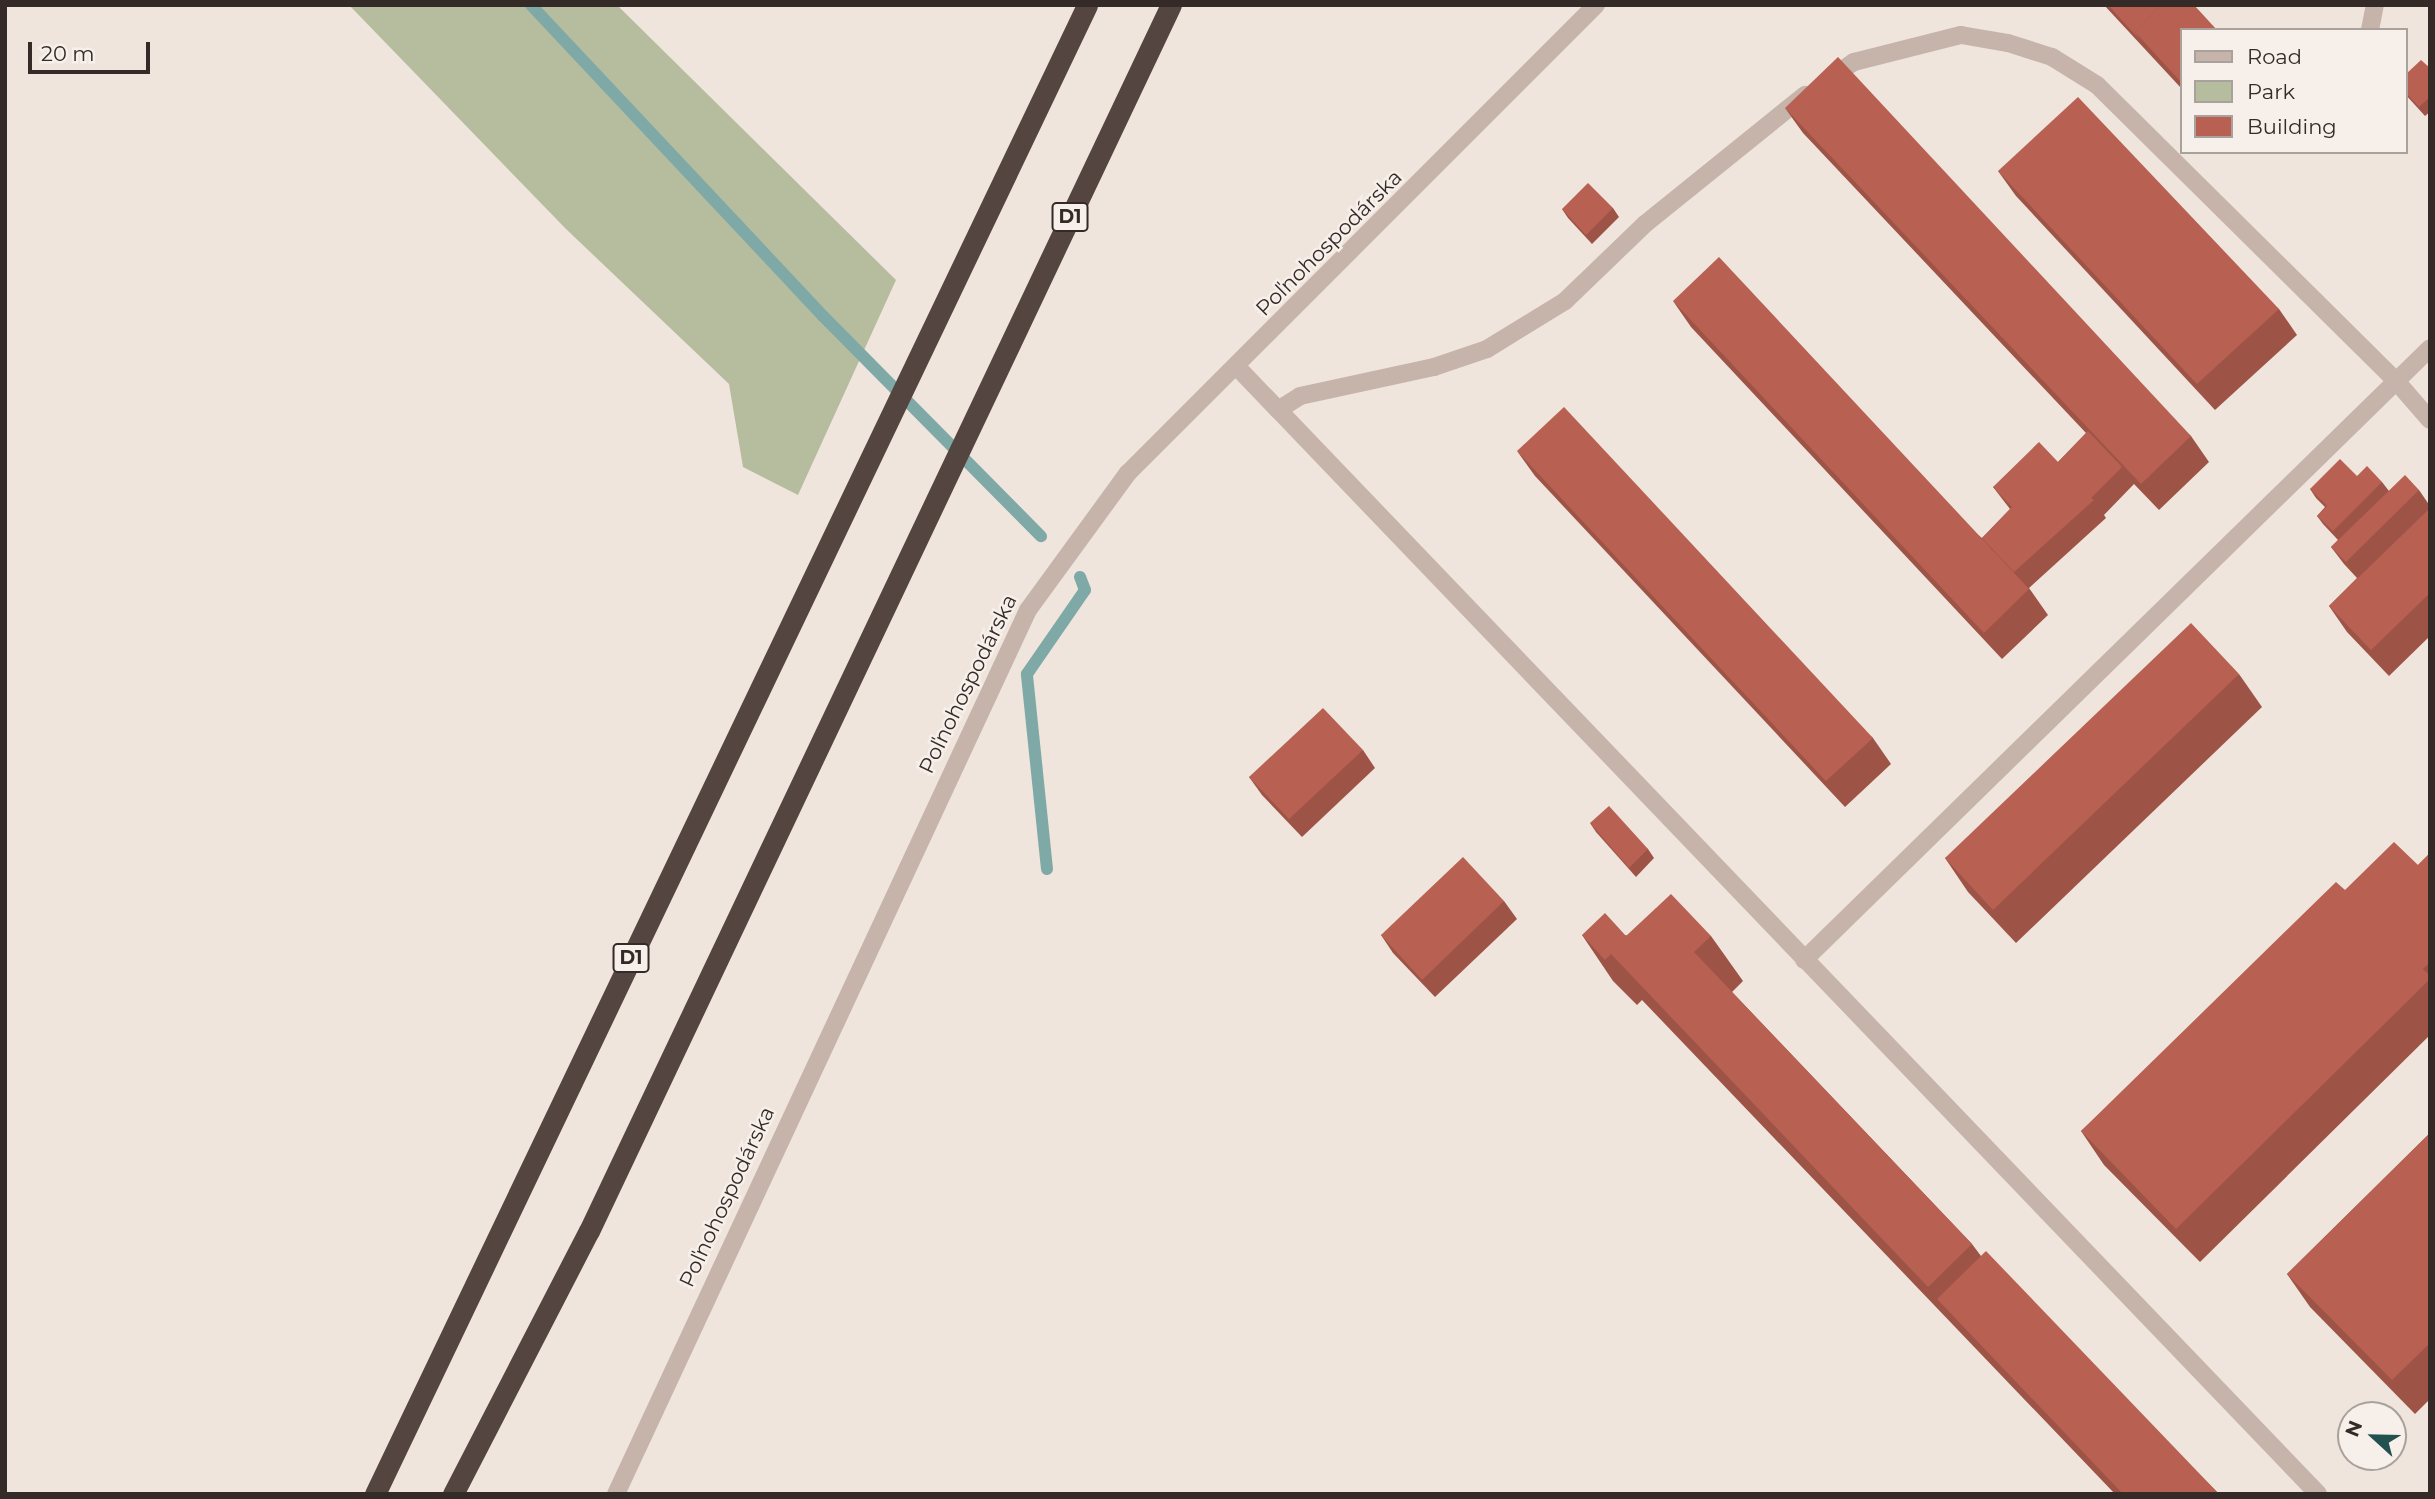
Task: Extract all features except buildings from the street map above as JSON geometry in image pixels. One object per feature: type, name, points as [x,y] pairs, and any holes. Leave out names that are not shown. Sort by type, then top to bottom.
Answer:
[{"type":"highway","name":"D1","points":[[375,1494],[1087,5]]},
{"type":"highway","name":"D1","points":[[453,1494],[589,1231],[1171,5]]},
{"type":"street","name":"Poľnohospodárska","points":[[616,1494],[1028,610],[1128,473],[1190,409],[1238,368],[1596,5]]},
{"type":"street","points":[[2370,28],[2375,5]]},
{"type":"street","points":[[1278,410],[1300,396],[1434,367],[1487,349],[1565,301],[1645,224],[1844,68],[1913,44],[1961,35],[2052,57],[2097,85],[2397,382],[2430,421]]},
{"type":"street","points":[[1804,960],[2430,348]]},
{"type":"street","points":[[1238,368],[2318,1494]]},
{"type":"green space","points":[[349,5],[617,5],[896,280],[798,495],[743,467],[729,384],[566,229]]},
{"type":"waterway","points":[[531,5],[823,316],[1041,536]]},
{"type":"waterway","points":[[1047,869],[1027,674],[1085,590],[1080,577]]}]
